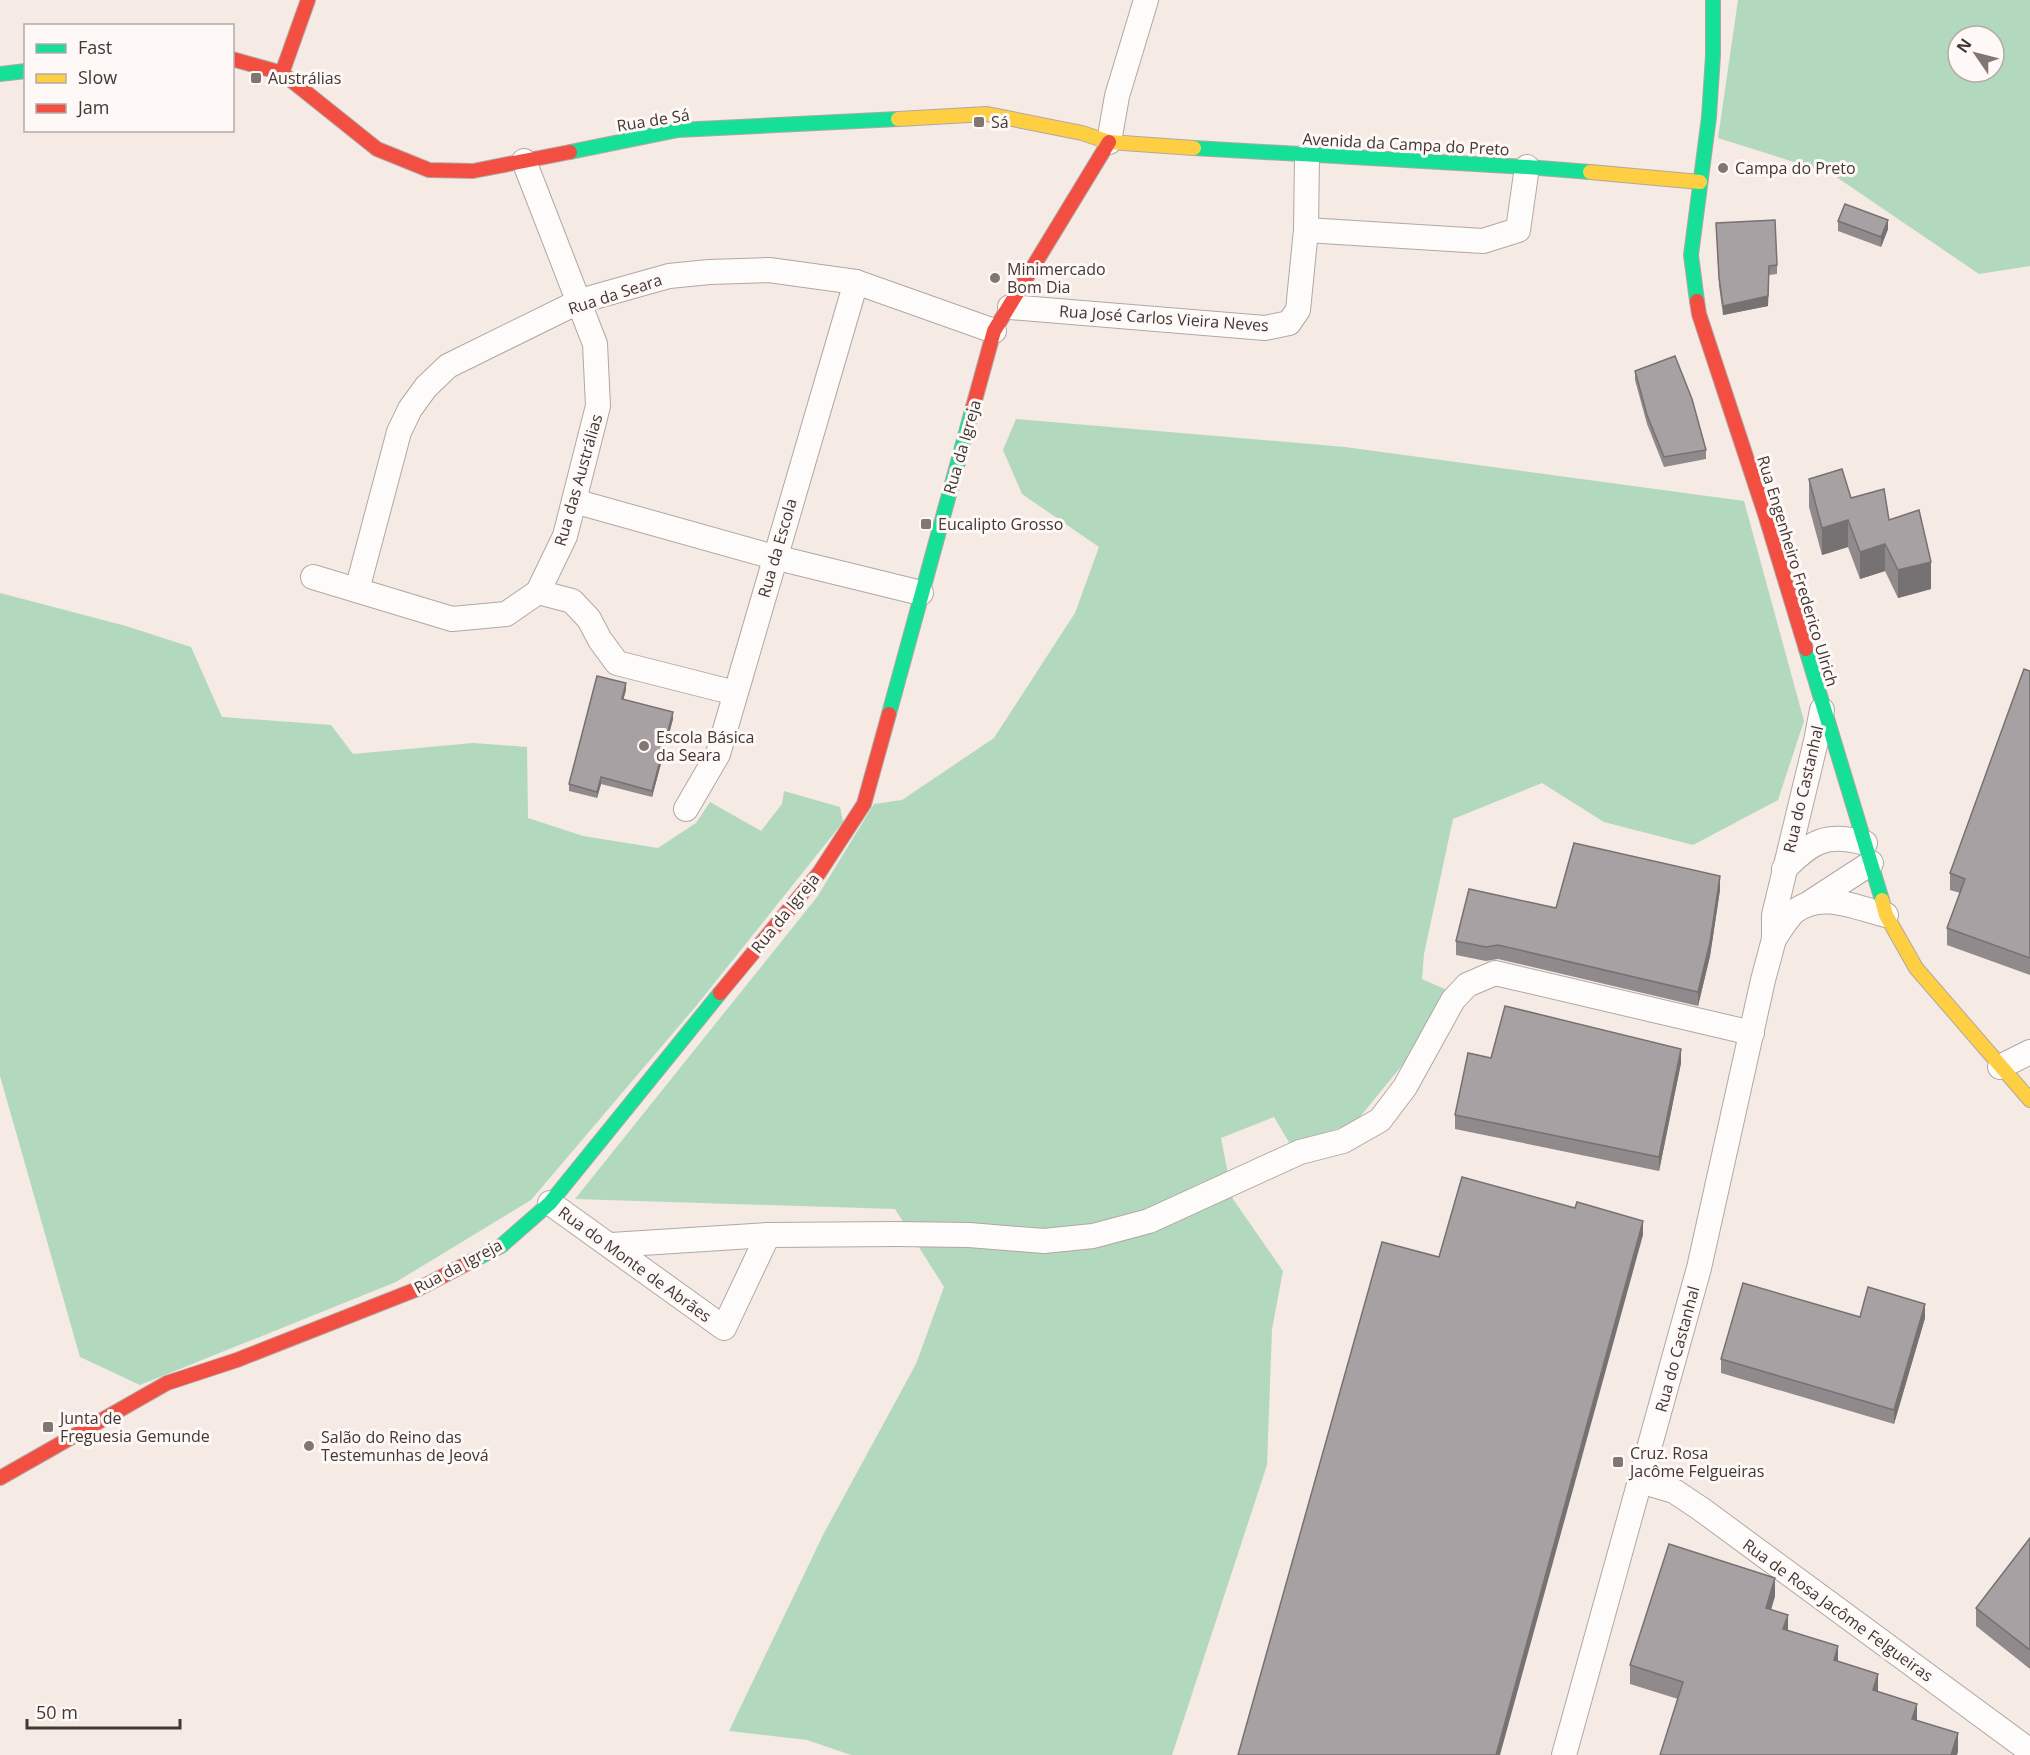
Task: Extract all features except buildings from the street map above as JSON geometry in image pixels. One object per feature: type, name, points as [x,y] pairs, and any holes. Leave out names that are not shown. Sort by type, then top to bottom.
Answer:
[{"type":"street","points":[[282,73],[308,0]]},
{"type":"street","name":"Rua da Igreja","points":[[0,1478],[167,1383],[237,1360],[420,1288],[501,1246],[550,1203],[819,873],[864,804],[994,331],[1109,142],[1117,96],[1146,0]]},
{"type":"street","name":"Rua Engenheiro Frederico Ulrich","points":[[1713,0],[1713,55],[1709,117],[1691,255],[1699,314],[1765,514],[1886,915],[1916,968],[2030,1100]]},
{"type":"street","name":"Rua de Sá","points":[[234,60],[282,73],[377,149],[429,170],[473,171],[678,130],[987,114],[1082,133],[1109,142]]},
{"type":"street","points":[[0,74],[24,71]]},
{"type":"street","name":"Avenida da Campa do Preto","points":[[1109,142],[1527,167],[1701,182]]},
{"type":"street","name":"Rua José Carlos Vieira Neves","points":[[1010,307],[1265,328],[1289,323],[1298,310],[1306,230],[1307,155]]},
{"type":"street","name":"Rua das Austrálias","points":[[524,161],[595,344],[598,406],[565,536],[538,592]]},
{"type":"street","points":[[1306,230],[1483,241],[1518,230],[1527,167]]},
{"type":"street","name":"Rua da Seara","points":[[357,590],[399,432],[410,409],[426,387],[448,366],[580,301],[669,276],[769,270],[856,282],[994,331]]},
{"type":"street","name":"Rua da Escola","points":[[686,809],[718,754],[856,282]]},
{"type":"street","points":[[574,501],[774,557],[921,593]]},
{"type":"street","points":[[313,576],[452,619],[506,614],[538,592],[572,601],[589,619],[600,640],[617,663],[735,693]]},
{"type":"street","name":"Rua do Castanhal","points":[[1564,1755],[1699,1268],[1774,939],[1774,915],[1822,708]]},
{"type":"street","name":"Rua do Castanhal","points":[[1774,939],[1792,914],[1809,903],[1868,853],[1850,839],[1826,839],[1805,848],[1784,869]]},
{"type":"street","points":[[1809,903],[1836,901],[1886,915]]},
{"type":"street","points":[[611,1245],[768,1235],[949,1235],[1044,1241],[1093,1236],[1149,1221],[1300,1152],[1343,1141],[1380,1120],[1405,1087],[1453,1000],[1467,985],[1495,973],[1752,1033]]},
{"type":"street","points":[[2000,1066],[2030,1052]]},
{"type":"street","name":"Rua do Monte de Abrães","points":[[550,1203],[724,1328],[768,1235]]},
{"type":"street","name":"Rua de Rosa Jacôme Felgueiras","points":[[1641,1481],[1674,1491],[1701,1509],[2030,1750]]},
{"type":"green space","points":[[1738,0],[2030,0],[2030,266],[1979,274],[1832,174],[1718,138]]},
{"type":"green space","points":[[1016,419],[1345,447],[1744,501],[1804,721],[1778,800],[1693,845],[1604,822],[1542,783],[1453,819],[1424,954],[1422,979],[1447,990],[1417,1047],[1355,1123],[1290,1144],[1274,1117],[1221,1138],[1233,1199],[1283,1271],[1272,1329],[1267,1465],[1172,1755],[851,1755],[807,1740],[729,1731],[823,1535],[916,1364],[944,1287],[895,1209],[575,1199],[817,897],[874,804],[902,800],[994,738],[1075,613],[1099,547],[1022,494],[1003,450]]},
{"type":"green space","points":[[0,593],[126,626],[191,647],[222,717],[331,725],[353,754],[473,743],[527,747],[528,818],[583,836],[658,848],[696,823],[710,802],[761,831],[782,804],[784,791],[840,807],[843,822],[696,1006],[531,1200],[396,1282],[140,1385],[80,1357],[0,1076]]},
{"type":"traffic: fast","points":[[1697,301],[1691,255],[1709,117],[1713,55],[1713,0]]},
{"type":"traffic: fast","points":[[0,74],[24,71]]},
{"type":"traffic: fast","points":[[570,152],[678,130],[898,119]]},
{"type":"traffic: fast","points":[[1194,148],[1590,172]]},
{"type":"traffic: fast","points":[[889,714],[973,407]]},
{"type":"traffic: fast","points":[[1806,649],[1882,900]]},
{"type":"traffic: fast","points":[[472,1261],[501,1246],[550,1203],[720,993]]},
{"type":"traffic: slow","points":[[898,119],[987,114],[1082,133],[1109,142],[1194,148]]},
{"type":"traffic: slow","points":[[1590,172],[1700,182]]},
{"type":"traffic: slow","points":[[1882,900],[1886,915],[1916,968],[2030,1100]]},
{"type":"traffic: jam","points":[[282,73],[308,0]]},
{"type":"traffic: jam","points":[[234,60],[282,73],[377,149],[429,170],[473,171],[570,152]]},
{"type":"traffic: jam","points":[[973,407],[994,331],[1109,142]]},
{"type":"traffic: jam","points":[[1697,301],[1699,314],[1765,514],[1806,649]]},
{"type":"traffic: jam","points":[[720,993],[819,873],[864,804],[889,714]]},
{"type":"traffic: jam","points":[[0,1478],[167,1383],[237,1360],[420,1288],[472,1261]]},
{"type":"place","name":"Austrálias","points":[[256,78]]},
{"type":"place","name":"Sá","points":[[979,122]]},
{"type":"place","name":"Campa do Preto","points":[[1723,168]]},
{"type":"place","name":"Minimercado Bom Dia","points":[[995,278]]},
{"type":"place","name":"Eucalipto Grosso","points":[[926,524]]},
{"type":"place","name":"Escola Básica da Seara","points":[[644,746]]},
{"type":"place","name":"Junta de Freguesia Gemunde","points":[[48,1427]]},
{"type":"place","name":"Salão do Reino das Testemunhas de Jeová","points":[[309,1446]]},
{"type":"place","name":"Cruz. Rosa Jacôme Felgueiras","points":[[1618,1462]]}]
